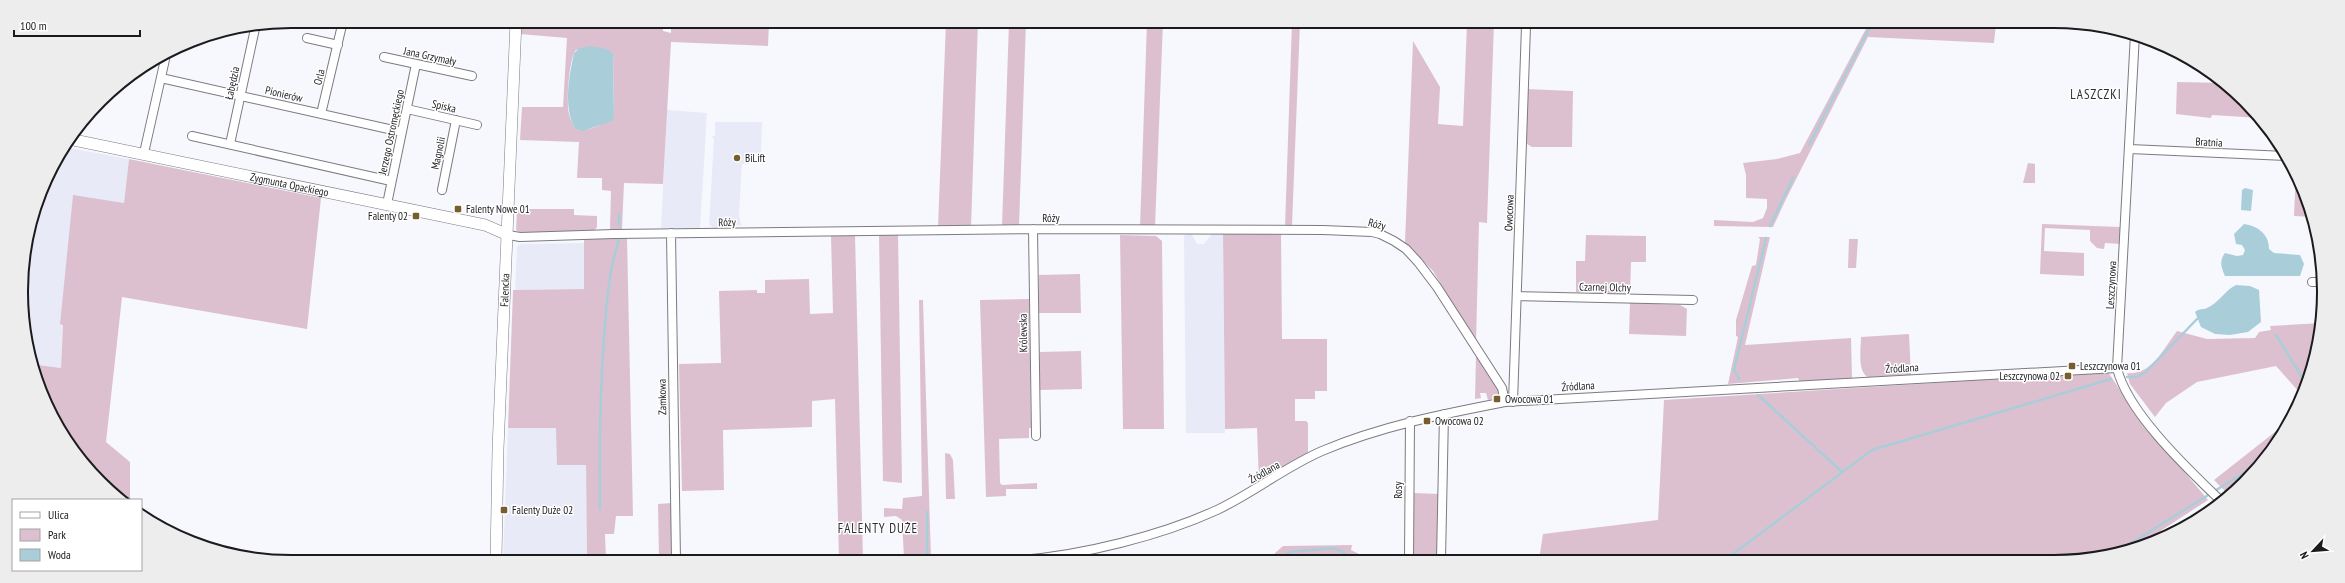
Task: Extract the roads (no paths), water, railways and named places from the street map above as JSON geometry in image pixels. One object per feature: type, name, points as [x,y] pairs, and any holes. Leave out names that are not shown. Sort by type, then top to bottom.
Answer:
[{"type":"street","name":"Orla","points":[[321,114],[342,28]]},
{"type":"street","name":"Falencka","points":[[496,555],[498,449],[516,28]]},
{"type":"street","name":"Owocowa","points":[[1509,402],[1517,296],[1526,28]]},
{"type":"street","name":"Łabędzia","points":[[230,144],[254,31]]},
{"type":"street","points":[[307,38],[338,45]]},
{"type":"street","name":"Leszczynowa","points":[[2135,41],[2117,368],[2125,389],[2151,426],[2218,498]]},
{"type":"street","name":"Jana Grzymały","points":[[384,57],[472,76]]},
{"type":"street","points":[[144,153],[165,61]]},
{"type":"street","name":"Jerzego Ostromęckiego","points":[[387,204],[416,64]]},
{"type":"street","name":"Pionierów","points":[[160,78],[402,132]]},
{"type":"street","name":"Spiska","points":[[407,109],[477,125]]},
{"type":"street","name":"Magnolii","points":[[442,190],[456,120]]},
{"type":"street","points":[[192,136],[391,181]]},
{"type":"street","name":"Zygmunta Opackiego","points":[[75,140],[144,153],[493,227],[508,235]]},
{"type":"street","name":"Bratnia","points":[[2130,149],[2279,156]]},
{"type":"street","name":"Róży","points":[[508,235],[527,237],[671,233],[1033,230],[1323,230],[1380,234],[1406,249],[1437,287],[1502,388],[1509,402]]},
{"type":"street","name":"Królewska","points":[[1033,230],[1036,436]]},
{"type":"street","name":"Zamkowa","points":[[671,233],[676,555]]},
{"type":"street","points":[[2312,282],[2316,282]]},
{"type":"street","name":"Czarnej Olchy","points":[[1517,296],[1693,300]]},
{"type":"street","name":"Źródlana","points":[[1054,555],[1088,550],[1195,519],[1246,495],[1321,452],[1410,421],[1509,402],[2117,368]]},
{"type":"street","points":[[1441,555],[1444,414]]},
{"type":"street","name":"Rosy","points":[[1409,555],[1410,421]]},
{"type":"water","points":[[591,46],[607,49],[613,53],[614,116],[612,121],[583,131],[575,129],[571,120],[568,91],[574,53],[580,48]]},
{"type":"water","points":[[2245,188],[2253,190],[2251,211],[2241,210],[2242,190]]},
{"type":"water","points":[[2244,224],[2254,227],[2262,232],[2267,239],[2269,249],[2274,253],[2300,255],[2304,264],[2300,276],[2225,276],[2221,264],[2225,253],[2237,256],[2243,255],[2245,250],[2242,245],[2236,244],[2234,234]]},
{"type":"water","points":[[2236,285],[2250,286],[2259,290],[2261,322],[2248,332],[2230,335],[2215,334],[2201,327],[2195,312],[2211,306]]},
{"type":"waterway","points":[[1809,145],[1869,28]]},
{"type":"waterway","points":[[1770,226],[1793,178]]},
{"type":"waterway","points":[[619,214],[619,225]]},
{"type":"waterway","points":[[1739,379],[1734,370],[1766,238]]},
{"type":"waterway","points":[[600,509],[600,422],[604,336],[610,276],[619,240]]},
{"type":"waterway","points":[[2127,377],[2137,377],[2146,372],[2197,319]]},
{"type":"waterway","points":[[2276,335],[2302,378]]},
{"type":"waterway","points":[[1732,555],[1872,450],[2111,379]]},
{"type":"waterway","points":[[1758,395],[1841,471]]},
{"type":"waterway","points":[[2131,543],[2246,471]]},
{"type":"waterway","points":[[927,512],[927,555]]},
{"type":"waterway","points":[[1286,555],[1290,552],[1332,548],[1347,555]]},
{"type":"place","name":"BiLift","points":[[737,158]]},
{"type":"place","name":"Falenty Nowe 01","points":[[458,209]]},
{"type":"place","name":"Falenty 02","points":[[416,216]]},
{"type":"place","name":"Leszczynowa 01","points":[[2072,366]]},
{"type":"place","name":"Leszczynowa 02","points":[[2068,376]]},
{"type":"place","name":"Owocowa 01","points":[[1497,399]]},
{"type":"place","name":"Owocowa 02","points":[[1427,421]]},
{"type":"place","name":"Falenty Duże 02","points":[[504,510]]},
{"type":"district","name":"LASZCZKI","points":[[2096,94]]},
{"type":"district","name":"FALENTY DUŻE","points":[[878,528]]}]
